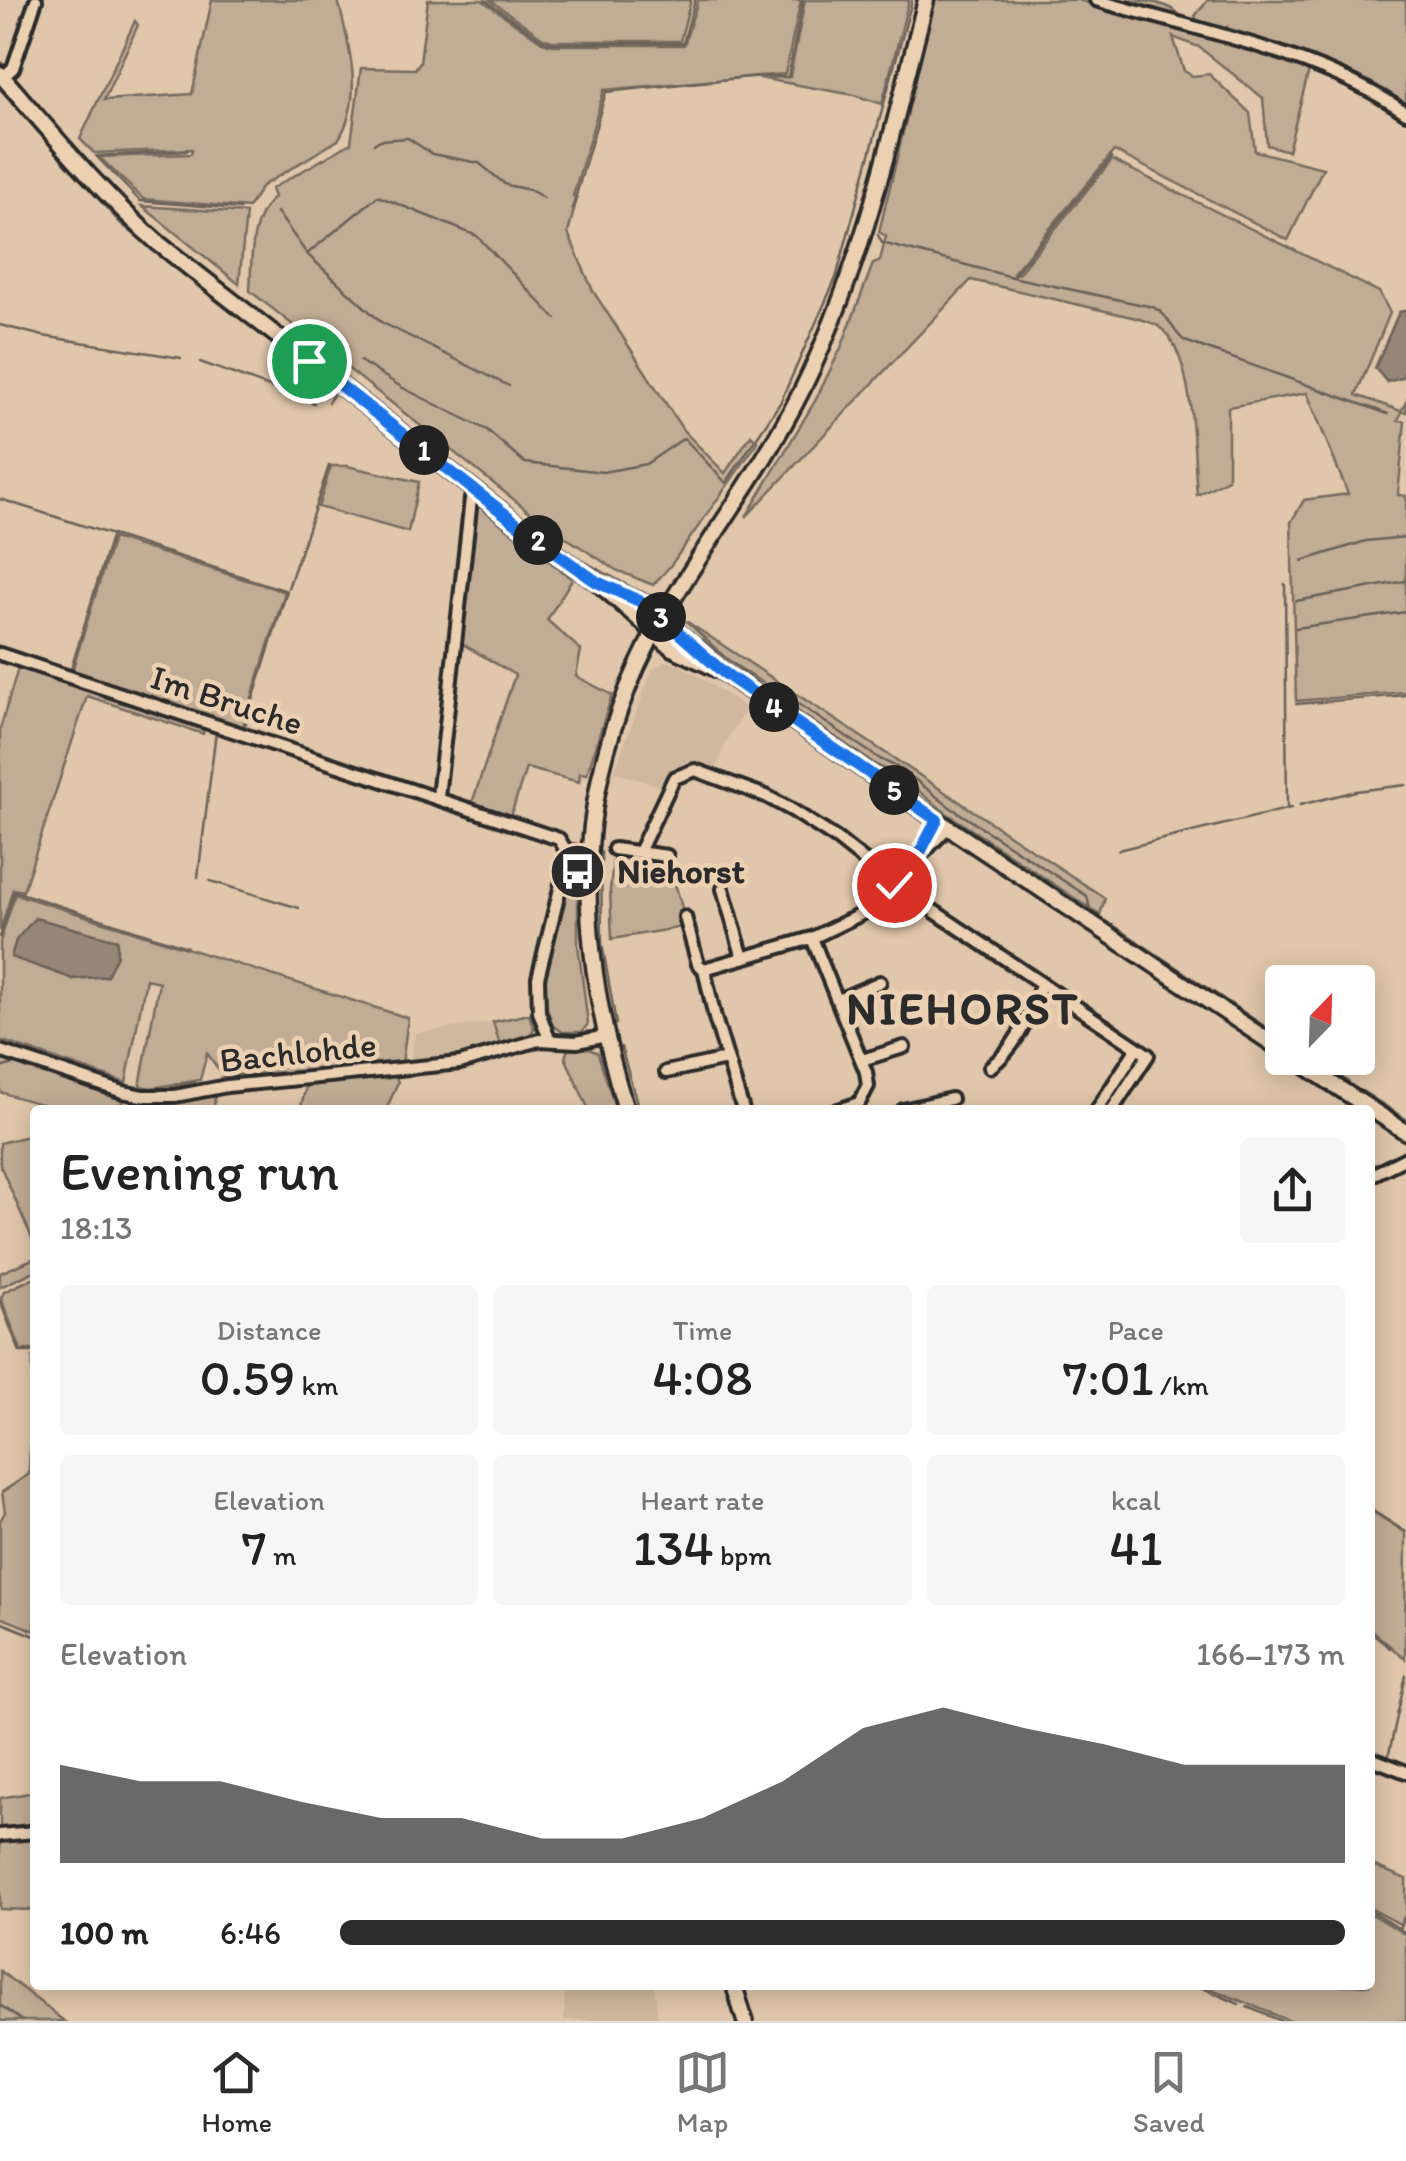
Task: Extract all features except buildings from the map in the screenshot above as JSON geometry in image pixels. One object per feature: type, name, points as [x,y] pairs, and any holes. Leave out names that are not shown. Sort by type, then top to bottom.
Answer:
[{"type":"main road","points":[[625,1105],[606,1036],[590,940],[588,842],[610,738],[662,618],[766,454],[826,339],[849,284],[876,196],[926,0]]},
{"type":"main road","points":[[1,76],[78,165],[136,224],[597,582],[672,648],[723,672]]},
{"type":"main road","points":[[597,582],[646,604],[723,672],[1265,1039]]},
{"type":"main road","points":[[1319,1075],[1365,1105]]},
{"type":"main road","points":[[1375,1112],[1406,1132]]},
{"type":"main road","points":[[736,1990],[745,2021]]},
{"type":"street","points":[[1,76],[12,68],[36,0]]},
{"type":"street","points":[[1096,0],[1303,62],[1359,86],[1406,113]]},
{"type":"street","points":[[438,797],[471,498],[476,491]]},
{"type":"street","name":"Im Bruche","points":[[0,654],[551,835],[564,844],[567,860],[538,978],[538,1012],[549,1039]]},
{"type":"street","points":[[640,852],[674,778],[695,770],[766,796],[837,840],[894,885],[1148,1055],[1115,1105]]},
{"type":"street","points":[[704,969],[812,938],[868,911],[932,847],[943,824]]},
{"type":"street","points":[[614,849],[667,856]]},
{"type":"street","points":[[723,888],[742,958]]},
{"type":"street","points":[[684,917],[698,964],[704,969],[742,1105]]},
{"type":"street","points":[[812,938],[862,1060],[868,1086],[864,1105]]},
{"type":"street","points":[[838,1000],[880,982]]},
{"type":"street","points":[[990,1067],[1013,1044],[1042,984]]},
{"type":"street","name":"Bachlohde","points":[[0,1051],[142,1096],[176,1096],[226,1086],[460,1063],[549,1039],[576,1042],[606,1036]]},
{"type":"street","points":[[862,1060],[904,1048]]},
{"type":"street","points":[[1100,1105],[1137,1048]]},
{"type":"street","points":[[666,1072],[726,1058]]},
{"type":"street","points":[[922,1105],[951,1098]]},
{"type":"street","points":[[1375,1174],[1406,1158]]},
{"type":"street","points":[[1375,1760],[1406,1772]]},
{"type":"street","points":[[0,1835],[30,1832]]},
{"type":"shaded area","points":[[212,0],[338,0],[350,53],[351,107],[338,140],[262,186],[248,208],[143,199],[99,157],[191,154],[192,149],[94,153],[80,139],[135,21],[138,25],[104,100],[192,94]]},
{"type":"shaded area","points":[[428,0],[482,0],[542,42],[553,45],[684,45],[698,0],[801,0],[785,74],[604,90],[573,196],[577,198],[568,233],[593,291],[683,430],[725,473],[751,435],[758,442],[653,585],[616,570],[545,524],[250,291],[253,241],[260,217],[274,197],[271,189],[351,143],[361,68],[415,69],[420,62]]},
{"type":"shaded area","points":[[490,0],[691,0],[680,41],[552,41]]},
{"type":"shaded area","points":[[805,0],[909,0],[882,104],[854,95],[759,78],[790,77]]},
{"type":"shaded area","points":[[935,0],[1078,0],[1309,70],[1288,151],[1267,145],[1263,98],[1199,47],[1173,37],[1184,71],[1193,76],[1209,74],[1250,113],[1255,151],[1323,168],[1288,240],[1114,151],[1013,273],[1018,274],[1112,160],[1379,292],[1390,313],[1356,395],[1401,411],[1406,402],[1406,412],[1398,420],[1405,421],[1398,495],[1406,496],[1406,692],[1296,701],[1291,522],[1304,500],[1348,494],[1307,393],[1228,407],[1228,479],[1197,495],[1190,404],[1180,357],[1158,326],[1136,318],[971,280],[746,517],[815,401],[841,348],[873,264],[880,261],[886,236],[879,232]]},
{"type":"shaded area","points":[[1115,0],[1164,5],[1186,22]]},
{"type":"shaded area","points":[[1208,0],[1406,0],[1406,106],[1379,91],[1229,34],[1227,27],[1221,33],[1199,26],[1195,16]]},
{"type":"shaded area","points":[[142,206],[246,213],[239,284]]},
{"type":"shaded area","points":[[1406,311],[1406,368],[1402,378],[1387,382],[1375,368],[1399,312]]},
{"type":"shaded area","points":[[331,466],[419,482],[408,532],[318,507]]},
{"type":"shaded area","points":[[475,503],[572,579],[547,620],[581,650],[576,676],[612,695],[587,774],[580,773],[579,782],[526,768],[511,815],[472,803],[515,675],[461,643]]},
{"type":"shaded area","points":[[113,538],[285,592],[243,726],[72,671]]},
{"type":"shaded area","points":[[686,621],[1105,898],[1100,915],[945,812],[900,776],[876,765],[765,689],[769,687],[729,661]]},
{"type":"shaded area","points":[[666,661],[681,665],[747,708],[727,740],[716,769],[681,765],[669,773],[663,787],[614,772],[652,670]]},
{"type":"shaded area","points":[[18,668],[204,730],[203,734],[87,696],[23,891],[13,889],[0,931],[0,729]]},
{"type":"shaded area","points":[[573,843],[578,844],[578,944],[588,1024],[582,1032],[563,1032],[553,1026],[547,1008],[545,978]]},
{"type":"shaded area","points":[[614,853],[669,863],[683,911],[679,913],[683,927],[612,939],[610,890]]},
{"type":"shaded area","points":[[15,894],[408,1018],[402,1064],[223,1076],[207,1053],[200,1080],[151,1088],[140,1086],[159,982],[146,979],[126,1083],[0,1040],[0,942]],"holes":[[[85,934],[117,940],[107,976],[73,979]]]},
{"type":"shaded area","points":[[35,918],[117,940],[117,955],[107,976],[73,979],[11,957],[16,940]]},
{"type":"shaded area","points":[[529,1014],[534,1029],[528,1038],[500,1045],[493,1022]]},
{"type":"shaded area","points":[[493,1022],[500,1045],[460,1058],[410,1063],[415,1033]]},
{"type":"shaded area","points":[[569,1047],[598,1053],[614,1105],[587,1105],[565,1057]]},
{"type":"shaded area","points":[[0,1056],[125,1097],[117,1105],[45,1105],[0,1092]]},
{"type":"shaded area","points":[[394,1074],[398,1082],[388,1105],[301,1105],[307,1083]]},
{"type":"shaded area","points":[[215,1093],[214,1105],[153,1105]]},
{"type":"shaded area","points":[[30,1135],[30,1234],[0,1165],[0,1143]]},
{"type":"shaded area","points":[[30,1260],[30,1273],[0,1287],[0,1273]]},
{"type":"shaded area","points":[[30,1279],[30,1350],[21,1350],[1,1298],[4,1292]]},
{"type":"shaded area","points":[[30,1445],[30,1629],[0,1617],[0,1521],[5,1512],[2,1492],[29,1474]]},
{"type":"shaded area","points":[[1375,1513],[1406,1533],[1405,1659],[1375,1633]]},
{"type":"shaded area","points":[[30,1793],[30,1910],[0,1909],[0,1798]]},
{"type":"shaded area","points":[[1375,1866],[1406,1879],[1406,1914],[1400,1924],[1375,1911]]},
{"type":"shaded area","points":[[1375,1916],[1406,1935],[1406,2021],[1290,2021],[1214,1990],[1375,1990]]},
{"type":"shaded area","points":[[0,1971],[64,2021],[0,2021]]},
{"type":"shaded area","points":[[565,1990],[655,1990],[659,2021],[564,2020]]},
{"type":"waterway","points":[[485,0],[552,43],[683,43],[695,0]]},
{"type":"waterway","points":[[572,209],[606,92],[758,76],[788,77],[803,0]]},
{"type":"waterway","points":[[360,361],[403,388],[487,430],[525,463],[603,472],[646,464],[684,438],[726,483],[780,403],[836,278],[912,1]]},
{"type":"waterway","points":[[0,61],[3,64]]},
{"type":"waterway","points":[[16,81],[79,153]]},
{"type":"waterway","points":[[0,89],[120,223],[233,314]]},
{"type":"waterway","points":[[374,144],[408,138],[432,154],[479,163],[506,185],[530,190],[544,198]]},
{"type":"waterway","points":[[187,151],[96,156],[140,201],[240,209]]},
{"type":"waterway","points":[[1013,276],[1111,158]]},
{"type":"waterway","points":[[92,167],[136,214],[236,293]]},
{"type":"waterway","points":[[307,254],[378,196],[477,236],[556,319]]},
{"type":"waterway","points":[[277,212],[307,254],[381,322],[509,386]]},
{"type":"waterway","points":[[878,235],[882,243],[1012,277],[1153,307],[1185,341],[1388,414]]},
{"type":"waterway","points":[[249,303],[495,497]]},
{"type":"waterway","points":[[0,325],[43,336],[181,358]]},
{"type":"waterway","points":[[200,362],[314,403]]},
{"type":"waterway","points":[[328,402],[333,395]]},
{"type":"waterway","points":[[288,588],[329,466]]},
{"type":"waterway","points":[[0,499],[287,591],[244,729]]},
{"type":"waterway","points":[[507,506],[578,558],[645,595]]},
{"type":"waterway","points":[[71,669],[111,537]]},
{"type":"waterway","points":[[1302,561],[1366,541],[1406,537]]},
{"type":"waterway","points":[[1296,601],[1406,581]]},
{"type":"waterway","points":[[1285,584],[1287,809]]},
{"type":"waterway","points":[[1296,628],[1406,612]]},
{"type":"waterway","points":[[701,639],[763,687],[770,685],[880,759],[903,770],[950,807],[1087,896],[1090,909],[1099,915]]},
{"type":"waterway","points":[[0,659],[203,727]]},
{"type":"waterway","points":[[1296,704],[1406,695]]},
{"type":"waterway","points":[[219,721],[424,788]]},
{"type":"waterway","points":[[198,877],[216,731]]},
{"type":"waterway","points":[[1300,805],[1356,791],[1406,785]]},
{"type":"waterway","points":[[1118,850],[1291,808]]},
{"type":"waterway","points":[[601,852],[602,943],[616,1024]]},
{"type":"waterway","points":[[210,881],[299,908]]},
{"type":"waterway","points":[[0,937],[14,891],[187,947]]},
{"type":"waterway","points":[[1113,925],[1265,1027]]},
{"type":"waterway","points":[[0,1043],[126,1086],[153,1091],[195,1082]]},
{"type":"waterway","points":[[621,1047],[638,1105]]},
{"type":"waterway","points":[[0,1068],[17,1063],[120,1096]]},
{"type":"waterway","points":[[220,1078],[328,1071]]},
{"type":"waterway","points":[[1338,1075],[1349,1082]]},
{"type":"waterway","points":[[1362,1091],[1406,1119]]},
{"type":"waterway","points":[[1375,1167],[1405,1152]]},
{"type":"waterway","points":[[0,1301],[20,1352],[30,1352]]},
{"type":"waterway","points":[[1375,1512],[1406,1532]]},
{"type":"waterway","points":[[0,1622],[30,1634]]},
{"type":"waterway","points":[[1375,1636],[1390,1648]]},
{"type":"waterway","points":[[1388,1758],[1406,1675]]},
{"type":"waterway","points":[[0,1828],[30,1824]]},
{"type":"waterway","points":[[1375,1913],[1406,1933]]},
{"type":"waterway","points":[[1399,1928],[1406,1916]]},
{"type":"waterway","points":[[1207,1990],[1239,2004]]},
{"type":"waterway","points":[[747,1997],[755,2021]]},
{"type":"waterway","points":[[0,2005],[22,2021]]},
{"type":"waterway","points":[[1247,2007],[1282,2021]]},
{"type":"place","name":"Niehorst","points":[[578,871]]},
{"type":"district","name":"NIEHORST","points":[[963,1008]]},
{"type":"route","points":[[309,361],[551,550],[597,582],[646,604],[723,672],[937,820],[917,858],[894,885]]}]
